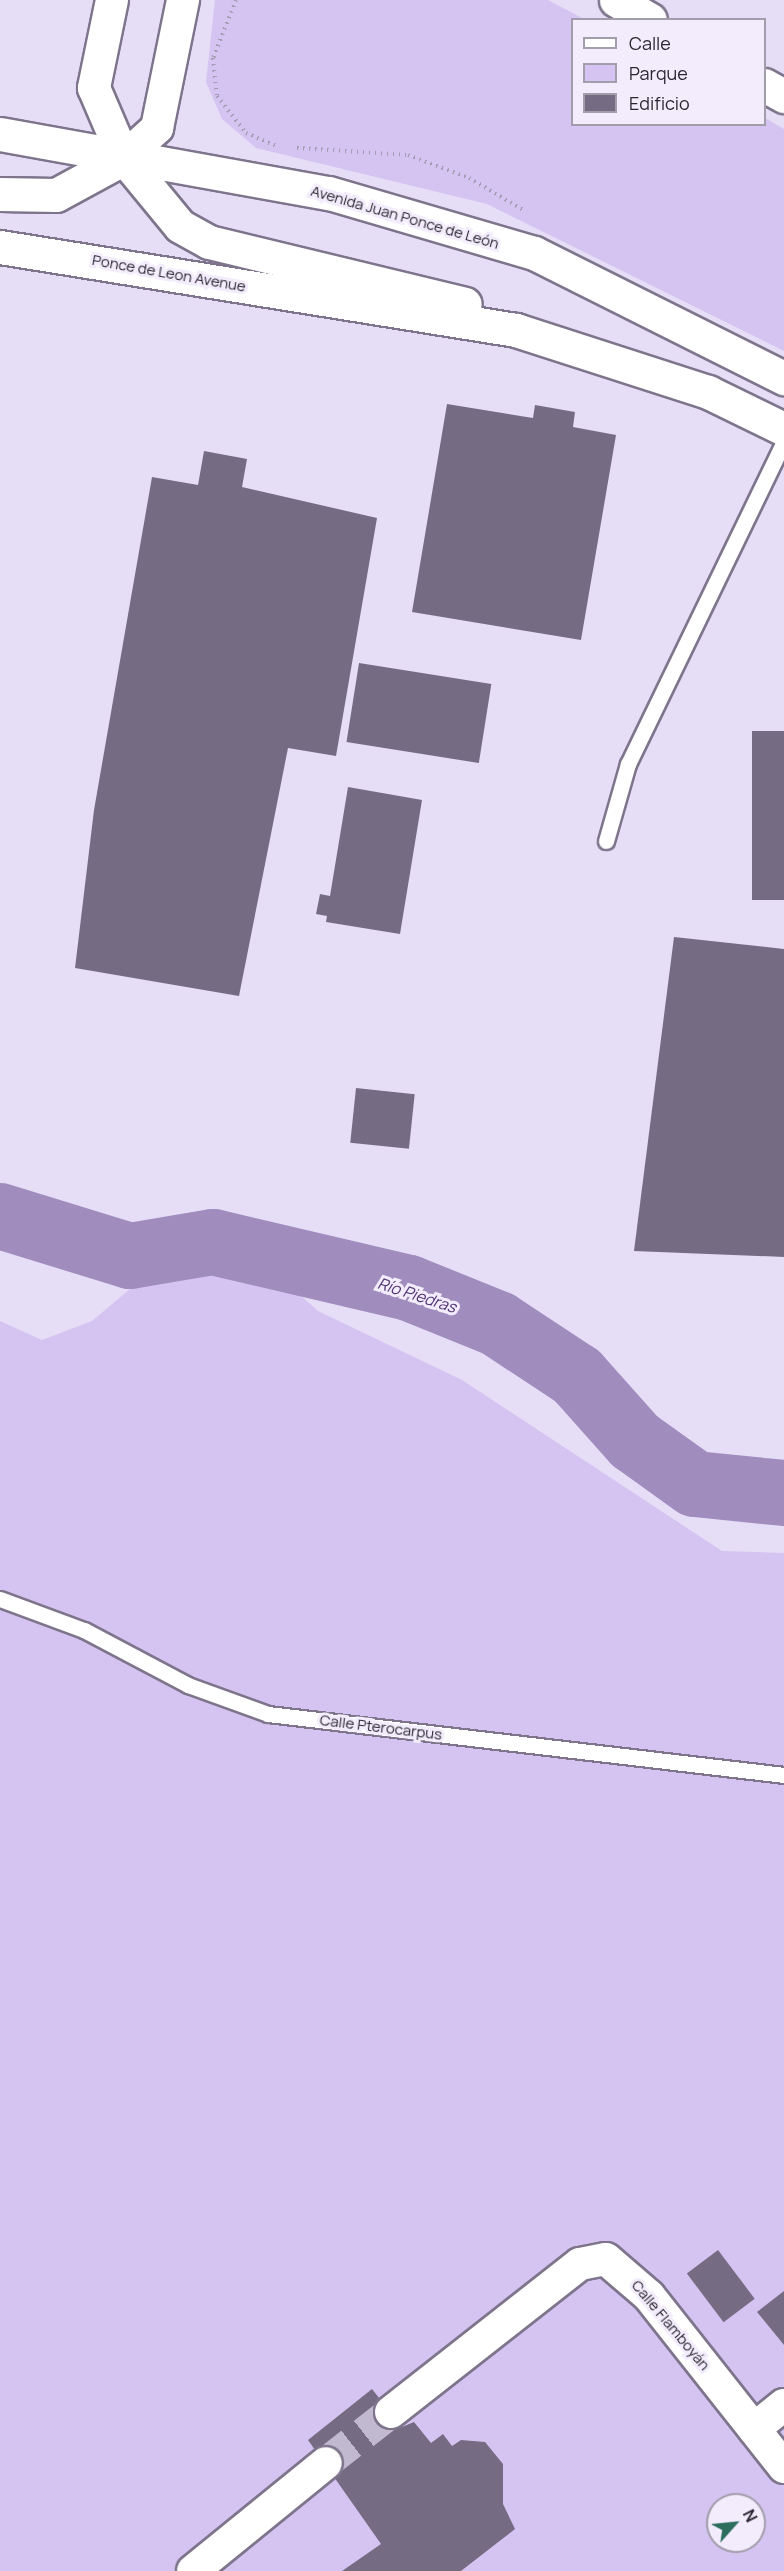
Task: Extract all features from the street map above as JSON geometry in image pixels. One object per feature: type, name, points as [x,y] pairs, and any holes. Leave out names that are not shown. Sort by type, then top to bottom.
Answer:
[{"type":"main road","points":[[616,0],[647,18]]},
{"type":"main road","points":[[766,86],[784,96]]},
{"type":"main road","name":"Avenida Juan Ponce de León","points":[[0,134],[329,193],[534,254],[784,378]]},
{"type":"main road","points":[[0,194],[56,195],[124,158],[180,226],[209,242],[464,304],[516,330],[708,392],[784,429]]},
{"type":"main road","points":[[0,247],[516,330]]},
{"type":"street","points":[[112,0],[94,88],[124,158],[157,128],[183,0]]},
{"type":"street","name":"Calle Flamboyán","points":[[390,2412],[580,2264],[606,2259],[649,2296],[784,2467]]},
{"type":"street","points":[[754,2428],[784,2405]]},
{"type":"street","points":[[193,2571],[326,2463]]},
{"type":"lane","points":[[606,841],[628,764],[784,442]]},
{"type":"lane","name":"Calle Pterocarpus","points":[[0,1599],[84,1630],[188,1685],[268,1714],[784,1775]]},
{"type":"path","points":[[236,0],[213,58],[217,96],[246,134],[283,148],[408,155],[469,178],[530,214]]},
{"type":"green space","points":[[215,0],[548,0],[582,18],[571,18],[571,126],[766,126],[766,119],[784,129],[784,351],[487,204],[256,148],[222,119],[206,82]]},
{"type":"green space","points":[[214,1218],[318,1311],[462,1380],[722,1551],[784,1553],[784,2571],[0,2571],[0,1321],[42,1340],[92,1321]]},
{"type":"building","points":[[447,404],[533,418],[535,405],[575,412],[573,427],[616,435],[581,640],[412,612]]},
{"type":"building","points":[[204,451],[247,459],[242,487],[377,518],[336,756],[288,748],[239,996],[75,968],[94,810],[152,477],[198,485]]},
{"type":"building","points":[[359,663],[491,684],[479,763],[346,742]]},
{"type":"building","points":[[752,731],[784,731],[784,900],[752,900]]},
{"type":"building","points":[[348,787],[422,800],[400,934],[326,922],[327,916],[316,914],[320,894],[330,896]]},
{"type":"building","points":[[674,937],[784,949],[784,1257],[634,1251]]},
{"type":"building","points":[[356,1088],[415,1094],[409,1149],[350,1143]]},
{"type":"building","points":[[718,2250],[755,2299],[724,2322],[687,2273]]},
{"type":"building","points":[[784,2291],[784,2345],[757,2312]]},
{"type":"building","points":[[372,2389],[402,2427],[414,2422],[431,2443],[443,2434],[452,2446],[461,2440],[485,2442],[503,2464],[503,2504],[515,2529],[461,2571],[342,2571],[381,2544],[308,2440]]},
{"type":"waterway","name":"Río Piedras","points":[[0,1216],[130,1256],[213,1242],[409,1288],[498,1324],[577,1376],[635,1441],[695,1484],[784,1493]]},
{"type":"tunnel","points":[[326,2463],[391,2412]]}]
